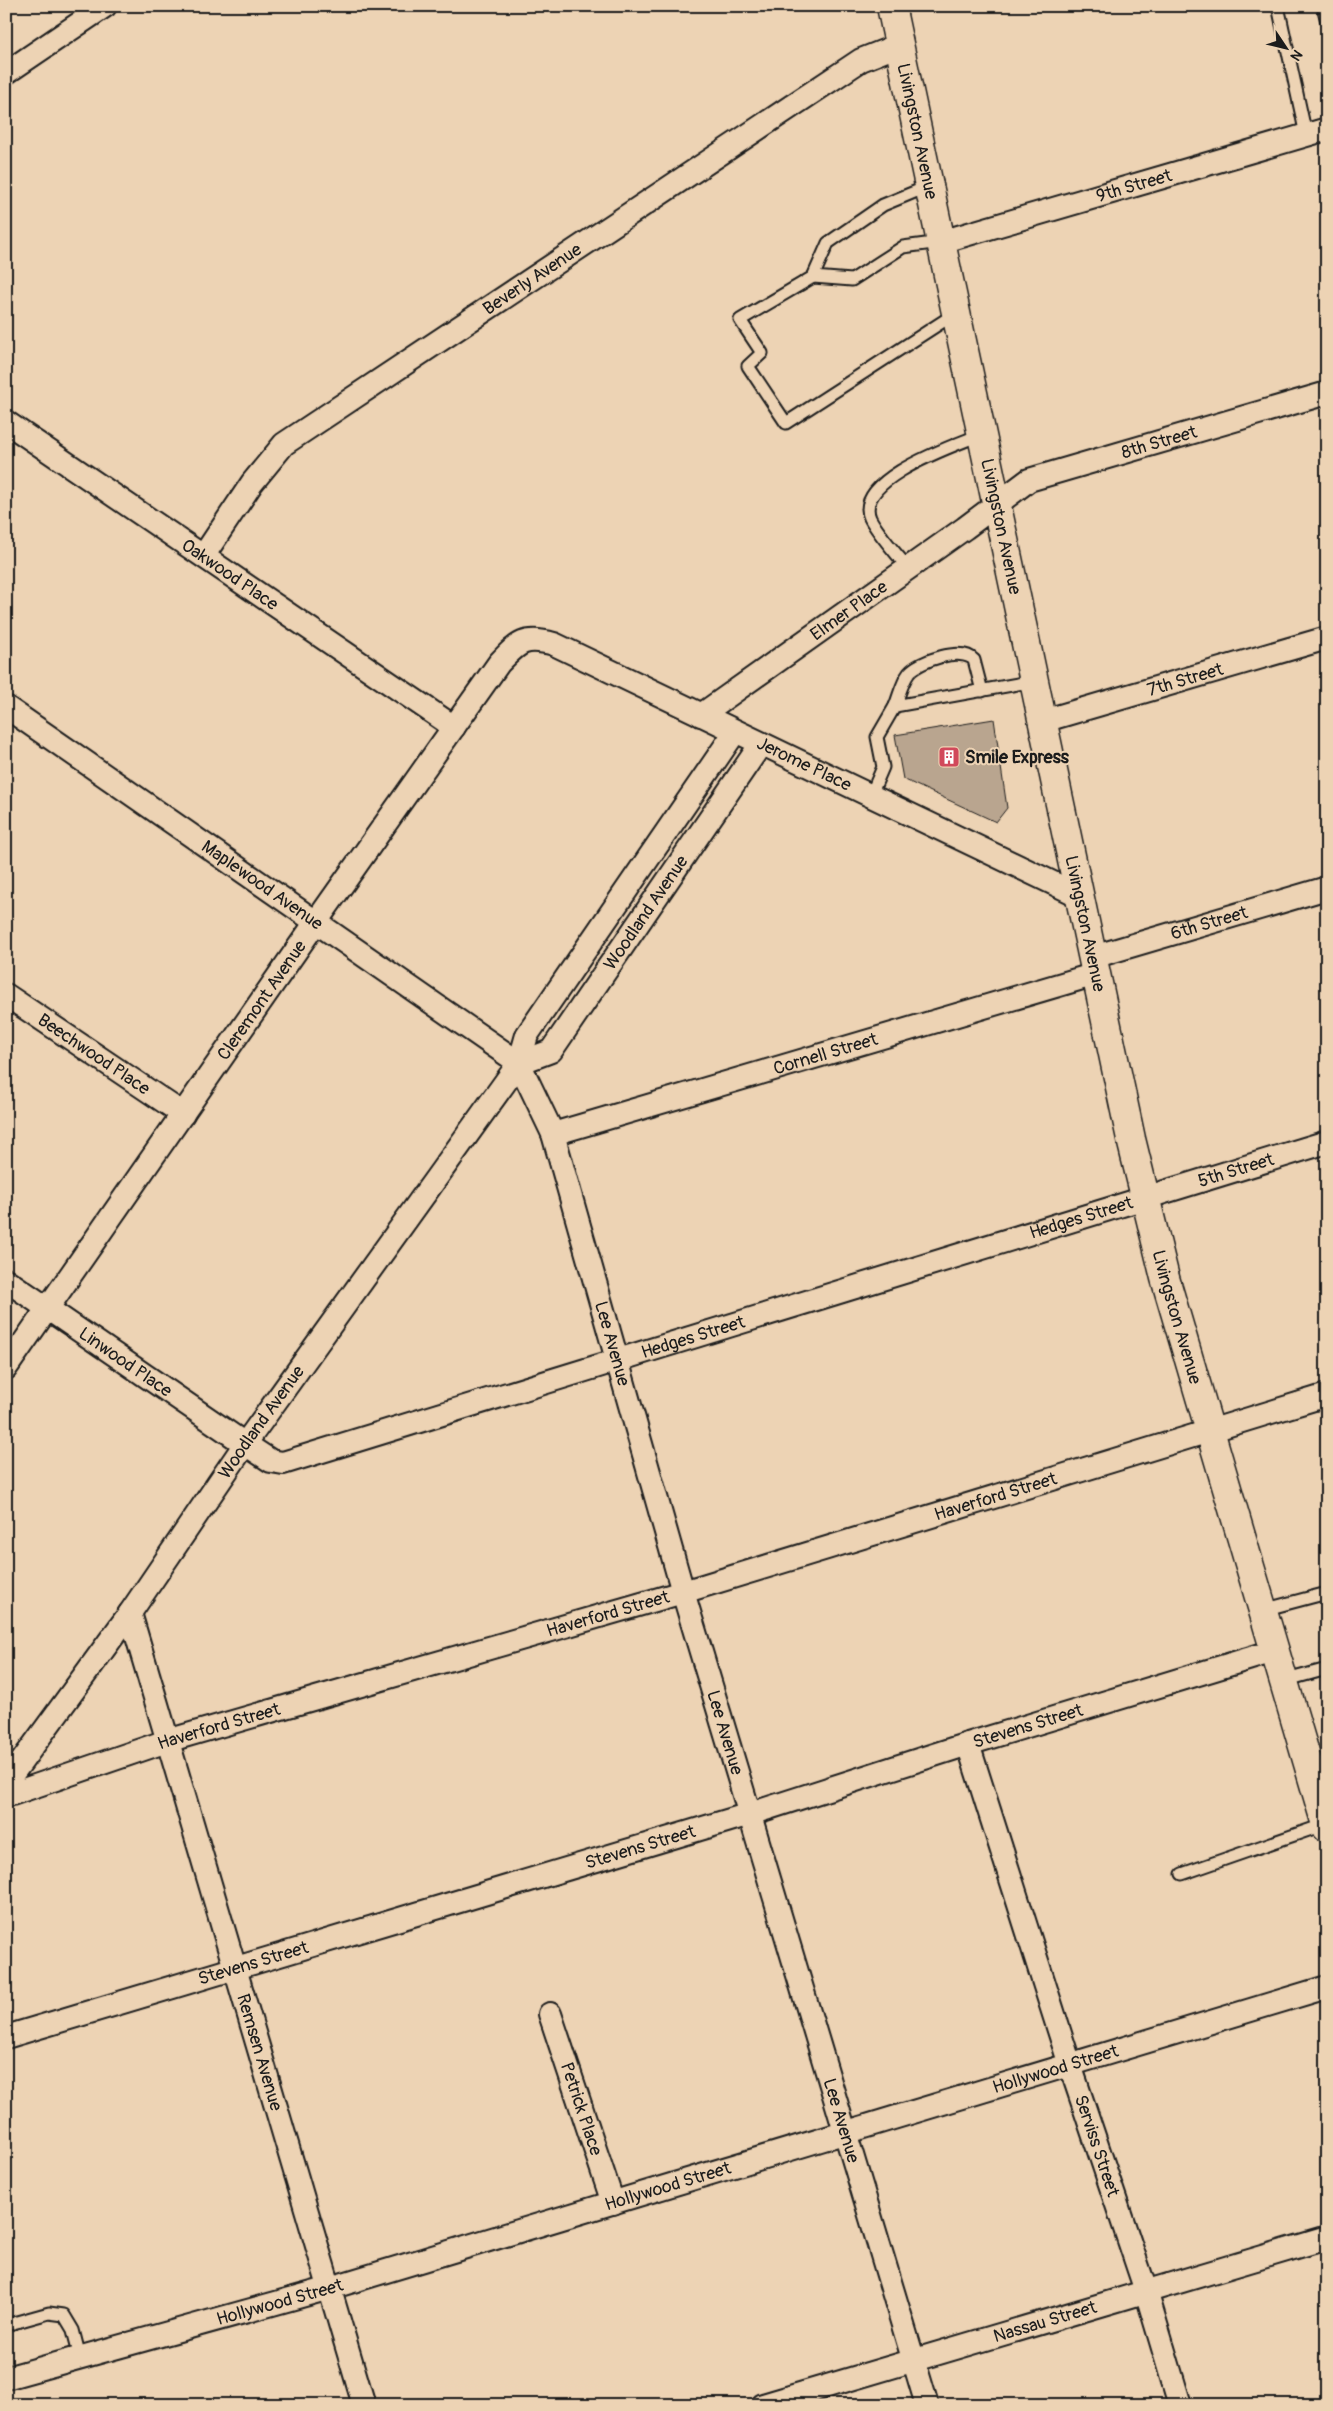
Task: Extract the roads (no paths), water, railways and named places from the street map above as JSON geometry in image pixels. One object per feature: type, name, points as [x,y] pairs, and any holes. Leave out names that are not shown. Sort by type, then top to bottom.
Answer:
[{"type":"main road","name":"Livingston Avenue","points":[[891,6],[1080,896],[1165,1278],[1326,1826]]},
{"type":"street","points":[[6,72],[105,6]]},
{"type":"street","name":"Beverly Avenue","points":[[204,555],[252,483],[284,444],[861,60],[899,45]]},
{"type":"street","name":"9th Street","points":[[941,242],[1316,132]]},
{"type":"street","name":"8th Street","points":[[996,503],[1029,480],[1327,392]]},
{"type":"street","name":"Oakwood Place","points":[[6,422],[454,727]]},
{"type":"street","name":"Elmer Place","points":[[701,715],[965,528],[996,503]]},
{"type":"street","name":"7th Street","points":[[1043,721],[1327,638]]},
{"type":"street","name":"Cleremont Avenue","points":[[6,1368],[316,922],[499,663],[516,645],[526,640]]},
{"type":"street","name":"Jerome Place","points":[[526,640],[540,640],[554,644],[1080,896]]},
{"type":"street","name":"Maplewood Avenue","points":[[6,707],[519,1063]]},
{"type":"street","name":"Woodland Avenue","points":[[6,1783],[130,1613],[245,1444],[519,1063],[527,1035],[735,732]]},
{"type":"street","name":"Woodland Avenue","points":[[519,1063],[551,1051],[762,744]]},
{"type":"street","name":"6th Street","points":[[1095,965],[1327,888]]},
{"type":"street","name":"Cornell Street","points":[[553,1134],[1095,965]]},
{"type":"street","name":"Beechwood Place","points":[[6,995],[183,1114]]},
{"type":"street","name":"Lee Avenue","points":[[519,1063],[553,1134],[616,1362],[683,1592],[927,2405]]},
{"type":"street","name":"5th Street","points":[[1146,1198],[1327,1142]]},
{"type":"street","name":"Hedges Street","points":[[245,1444],[271,1461],[283,1463],[1146,1198]]},
{"type":"street","name":"Linwood Place","points":[[6,1280],[245,1444]]},
{"type":"street","name":"Haverford Street","points":[[6,1796],[167,1741],[683,1592],[1327,1396]]},
{"type":"street","name":"Remsen Avenue","points":[[130,1613],[233,1968],[364,2405]]},
{"type":"street","name":"Stevens Street","points":[[6,2037],[750,1814],[968,1744],[1274,1650]]},
{"type":"street","name":"Serviss Street","points":[[968,1744],[1070,2065],[1146,2291],[1180,2405]]},
{"type":"street","name":"Hollywood Street","points":[[6,2378],[330,2288],[1327,1988]]},
{"type":"street","name":"Petrick Place","points":[[550,2014],[613,2203]]},
{"type":"street","name":"Nassau Street","points":[[764,2405],[1327,2238]]},
{"type":"lane","points":[[1278,6],[1316,132]]},
{"type":"lane","points":[[1323,6],[1327,22]]},
{"type":"lane","points":[[813,277],[828,243],[883,205],[929,186]]},
{"type":"lane","points":[[941,242],[903,247],[852,280],[813,277],[740,320],[762,353],[748,366],[786,423],[956,312]]},
{"type":"lane","points":[[907,568],[870,517],[869,501],[882,483],[924,458],[982,434]]},
{"type":"lane","points":[[871,795],[883,768],[877,737],[895,706],[907,675],[914,668],[960,653],[971,656],[974,660],[982,691]]},
{"type":"lane","points":[[895,706],[1034,681]]},
{"type":"lane","points":[[1262,1610],[1327,1593]]},
{"type":"lane","points":[[1283,1681],[1327,1669]]},
{"type":"lane","points":[[1182,1874],[1326,1826]]},
{"type":"lane","points":[[6,2326],[49,2313],[64,2315],[74,2330],[80,2357]]},
{"type":"place","name":"Smile Express","points":[[949,757]]}]
